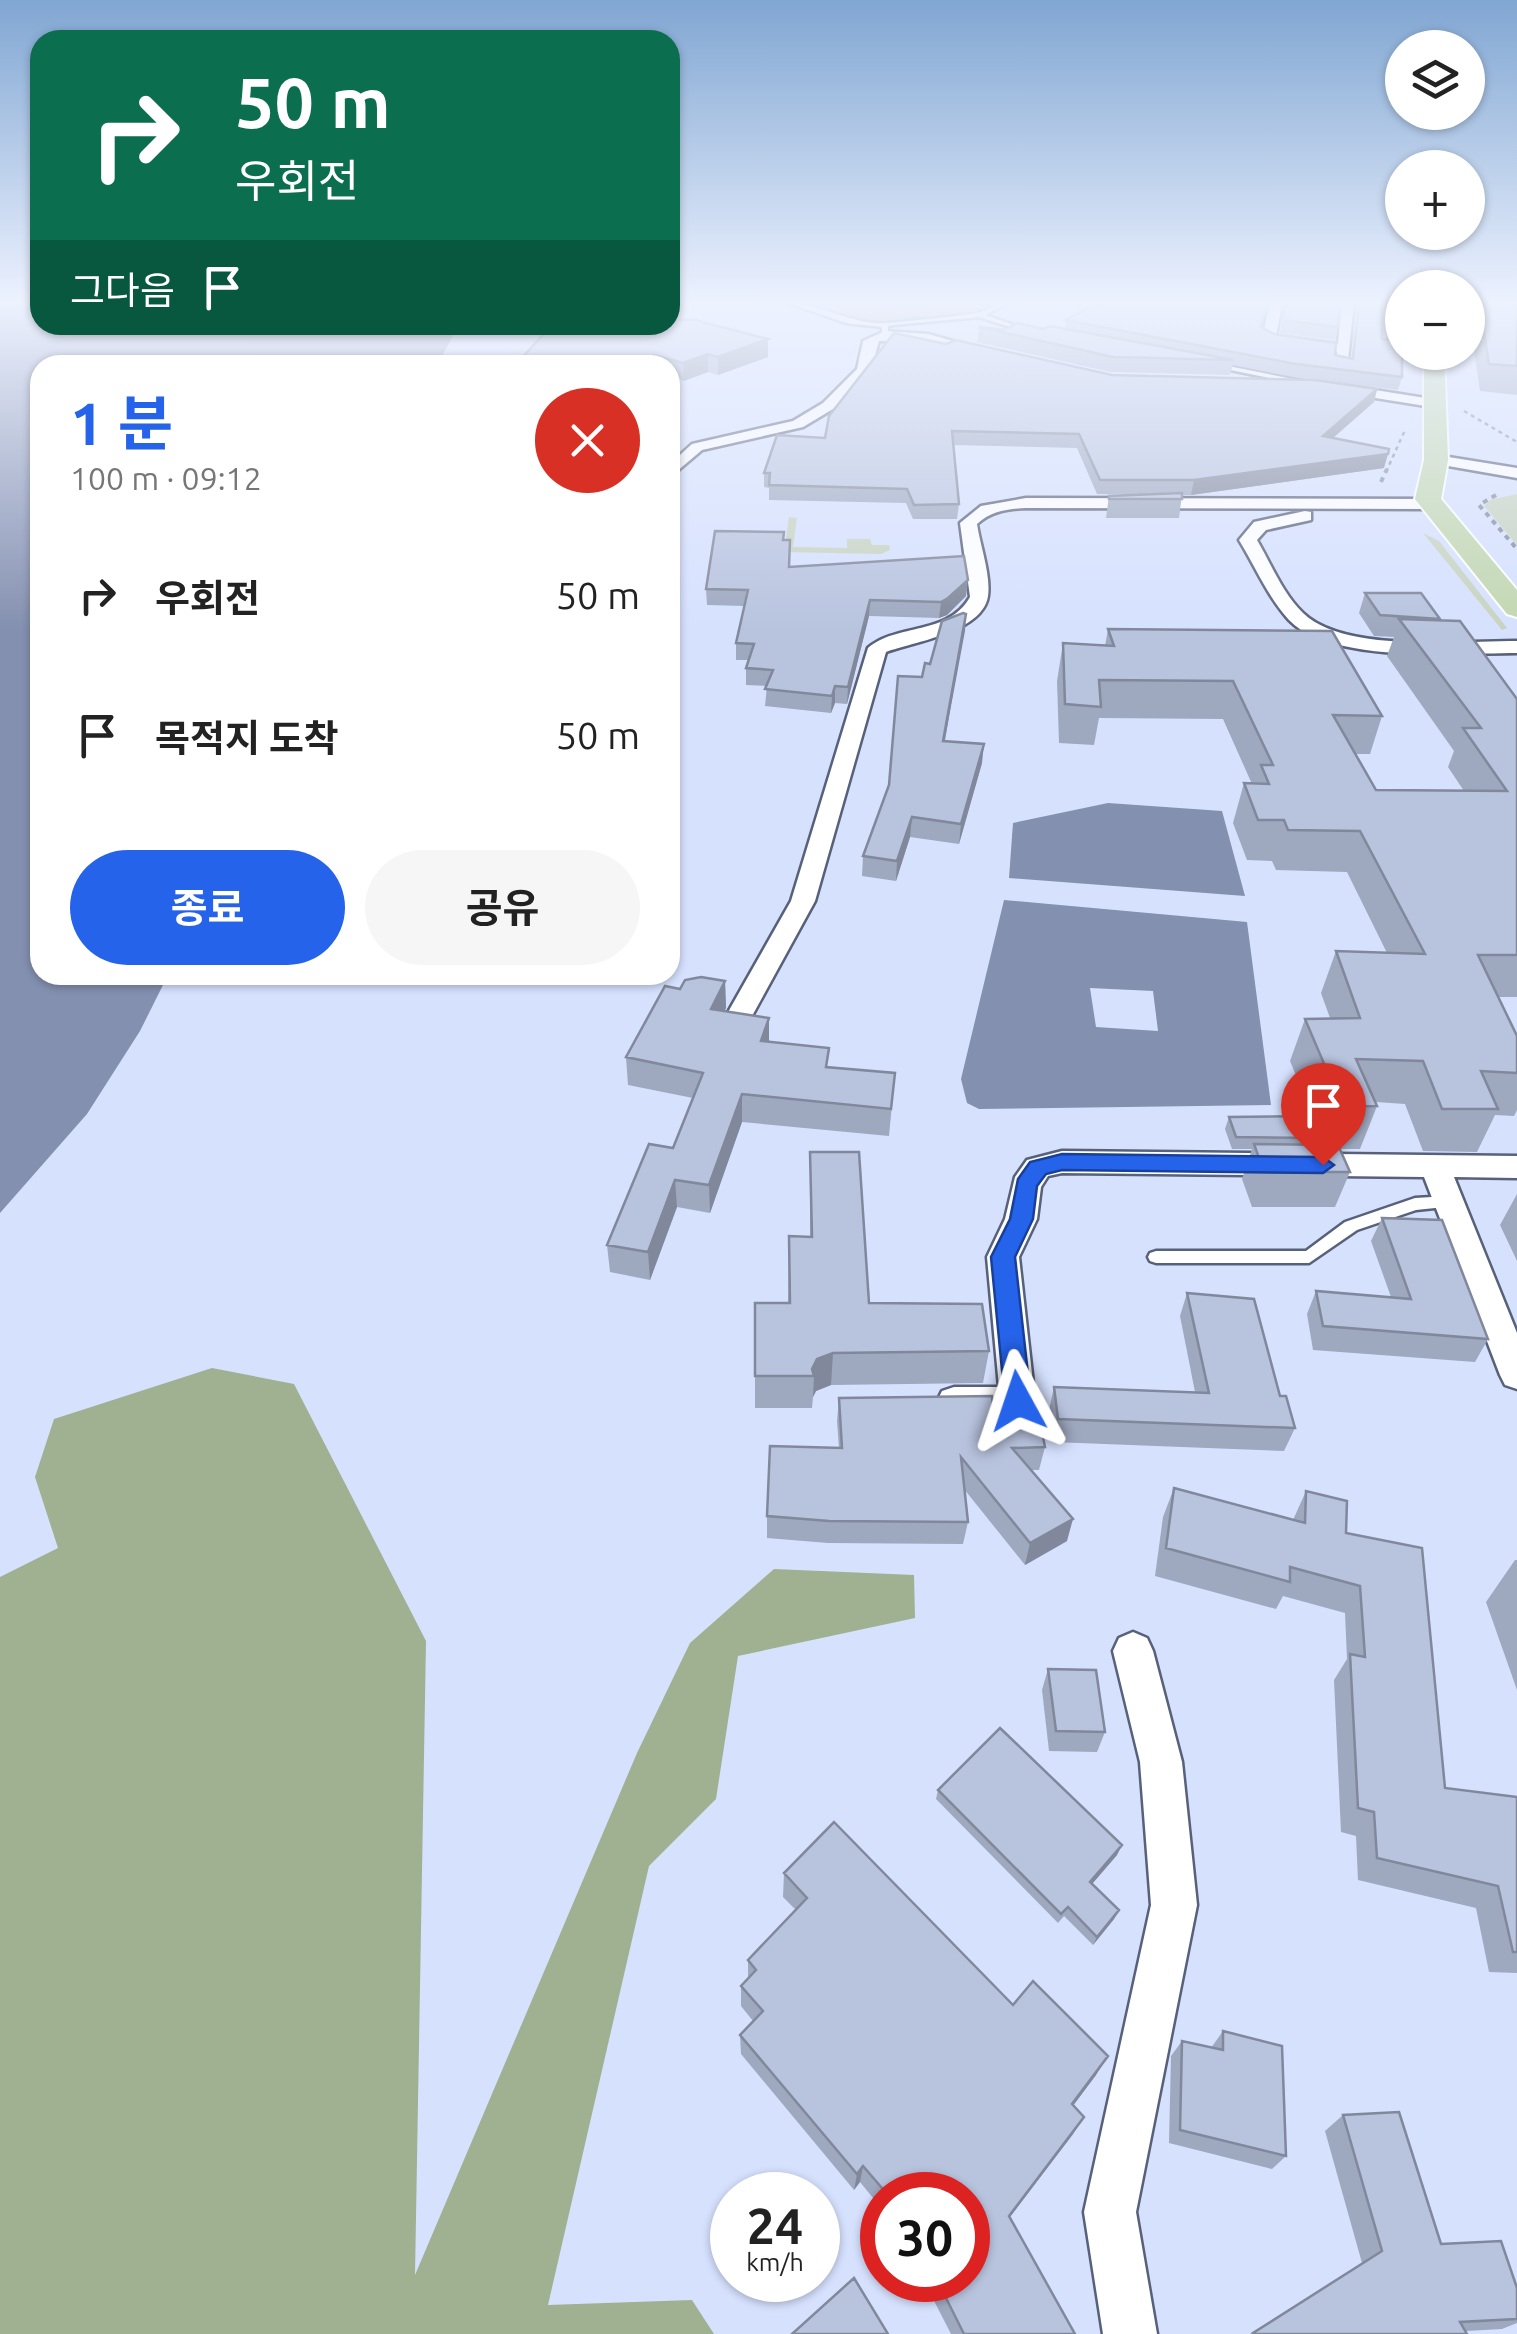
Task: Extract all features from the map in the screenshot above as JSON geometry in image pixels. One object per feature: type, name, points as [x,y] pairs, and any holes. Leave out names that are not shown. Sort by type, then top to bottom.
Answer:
[{"type":"main road","points":[[1445,412],[1428,496],[1434,509],[1517,608]]},
{"type":"street","points":[[680,462],[696,447],[798,424],[818,412]]},
{"type":"street","points":[[1436,460],[1517,473]]},
{"type":"street","points":[[736,1021],[802,901],[878,648],[960,620],[975,609],[979,598],[968,523],[975,514],[1003,504],[1026,503],[1434,509]]},
{"type":"street","points":[[1434,509],[1308,516],[1260,526],[1248,540],[1299,621],[1316,632],[1373,644],[1517,646]]},
{"type":"street","points":[[924,1402],[1018,1401],[1003,1257],[1022,1219],[1026,1184],[1038,1168],[1062,1162],[1517,1167]]},
{"type":"street","points":[[1435,1167],[1517,1375]]},
{"type":"street","points":[[1130,2334],[1110,2212],[1174,1905],[1161,1762],[1133,1651]]},
{"type":"lane","points":[[1156,1257],[1309,1258],[1351,1226],[1415,1204],[1449,1202]]},
{"type":"path","points":[[1461,412],[1517,442]]},
{"type":"path","points":[[1500,494],[1479,505],[1517,549]]},
{"type":"green space","points":[[1517,494],[1517,545],[1484,506],[1490,500]]},
{"type":"green space","points":[[789,517],[797,518],[793,547],[847,548],[847,539],[870,539],[872,545],[889,545],[890,550],[881,554],[784,552]]},
{"type":"green space","points":[[1423,533],[1439,541],[1507,628],[1502,630]]},
{"type":"green space","points":[[212,1368],[294,1384],[426,1641],[415,2275],[637,1753],[690,1643],[774,1569],[914,1575],[915,1618],[738,1656],[716,1799],[649,1866],[548,2305],[692,2300],[714,2334],[0,2334],[0,1577],[58,1548],[35,1477],[54,1419]]},
{"type":"water","points":[[0,412],[30,412],[30,985],[163,985],[140,1031],[87,1114],[0,1213]]},
{"type":"water","points":[[1108,803],[1222,811],[1245,896],[1009,878],[1013,823]]},
{"type":"water","points":[[1004,900],[1247,922],[1271,1105],[979,1109],[967,1103],[961,1079]],"holes":[[[1090,988],[1153,991],[1158,1031],[1096,1027]]]},
{"type":"building","points":[[832,412],[1351,412],[1323,436],[1389,449],[1388,454],[1194,480],[1100,480],[1079,434],[952,431],[959,504],[914,505],[907,489],[769,485],[770,473],[764,473],[777,435],[825,438]]},
{"type":"building","points":[[1182,493],[1182,499],[1109,499],[1109,496]]},
{"type":"building","points":[[715,531],[784,532],[783,540],[790,540],[789,567],[964,556],[968,580],[941,602],[870,600],[848,687],[835,686],[832,696],[765,689],[773,670],[746,668],[754,644],[736,643],[748,590],[706,589]]},
{"type":"building","points":[[1365,593],[1421,593],[1440,619],[1380,615]]},
{"type":"building","points":[[966,614],[943,741],[984,744],[961,824],[912,817],[897,861],[863,856],[889,785],[898,676],[922,677],[925,663],[930,664],[942,621]]},
{"type":"building","points":[[1399,619],[1460,621],[1517,699],[1517,955],[1478,955],[1517,1036],[1517,1073],[1481,1071],[1498,1109],[1442,1109],[1423,1061],[1356,1059],[1377,1106],[1332,1107],[1317,1073],[1328,1073],[1305,1019],[1360,1018],[1336,951],[1425,954],[1360,831],[1288,830],[1284,820],[1258,820],[1244,783],[1269,784],[1261,765],[1273,765],[1233,681],[1099,680],[1101,707],[1065,704],[1063,643],[1114,646],[1108,629],[1332,631],[1382,716],[1333,715],[1376,790],[1507,791],[1463,728],[1481,728]]},
{"type":"building","points":[[701,977],[725,981],[711,1009],[769,1018],[761,1041],[829,1048],[826,1067],[895,1073],[891,1109],[742,1094],[709,1185],[675,1180],[648,1252],[607,1245],[649,1144],[673,1148],[703,1073],[626,1057],[665,986],[680,989],[685,980]]},
{"type":"building","points":[[1309,1116],[1317,1138],[1236,1137],[1229,1117]]},
{"type":"building","points":[[1254,1144],[1338,1145],[1350,1172],[1264,1172]]},
{"type":"building","points":[[810,1152],[859,1152],[869,1303],[982,1304],[989,1351],[833,1353],[817,1359],[812,1369],[814,1376],[755,1376],[755,1303],[790,1303],[789,1236],[812,1237]]},
{"type":"building","points":[[1382,1218],[1442,1220],[1488,1339],[1323,1326],[1316,1291],[1411,1299]]},
{"type":"building","points":[[1187,1293],[1254,1299],[1280,1396],[1286,1396],[1295,1428],[1058,1419],[1054,1387],[1209,1393]]},
{"type":"building","points":[[992,1396],[993,1406],[1037,1406],[1045,1447],[1012,1448],[1073,1519],[1030,1543],[961,1457],[968,1522],[829,1521],[767,1516],[770,1446],[842,1448],[839,1398]]},
{"type":"building","points":[[1174,1488],[1305,1523],[1306,1491],[1347,1501],[1346,1533],[1422,1548],[1445,1788],[1517,1797],[1517,1952],[1513,1952],[1498,1886],[1377,1858],[1374,1812],[1358,1808],[1350,1654],[1365,1657],[1360,1586],[1290,1567],[1290,1582],[1166,1548]]},
{"type":"building","points":[[1048,1669],[1096,1670],[1105,1732],[1056,1731]]},
{"type":"building","points":[[1000,1728],[1122,1845],[1090,1882],[1119,1910],[1097,1937],[1068,1907],[1061,1914],[938,1790]]},
{"type":"building","points":[[834,1822],[1013,2005],[1033,1981],[1108,2056],[1072,2104],[1084,2117],[1009,2216],[1075,2334],[964,2334],[948,2302],[990,2302],[990,2172],[868,2172],[863,2166],[857,2174],[740,2035],[763,2011],[741,1986],[756,1970],[748,1960],[807,1898],[784,1873]]},
{"type":"building","points":[[1223,2031],[1282,2046],[1286,2156],[1180,2130],[1182,2041],[1223,2050]]},
{"type":"building","points":[[1399,2112],[1441,2244],[1501,2241],[1517,2288],[1517,2319],[1460,2322],[1467,2334],[1254,2334],[1382,2251],[1343,2115]]},
{"type":"building","points":[[854,2278],[860,2288],[860,2302],[869,2302],[888,2334],[792,2334],[827,2302],[840,2302],[840,2291]]},
{"type":"route","points":[[1018,1401],[1003,1257],[1022,1219],[1026,1184],[1038,1168],[1062,1162],[1323,1165]]}]
